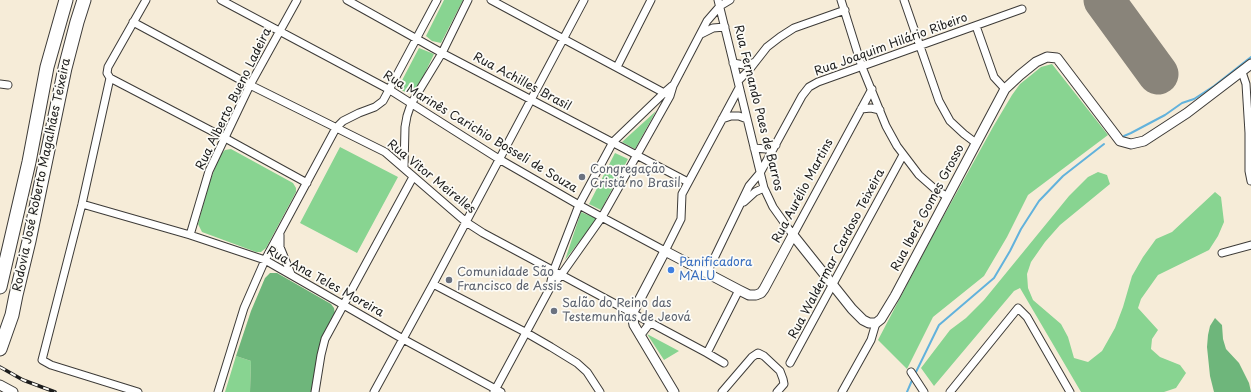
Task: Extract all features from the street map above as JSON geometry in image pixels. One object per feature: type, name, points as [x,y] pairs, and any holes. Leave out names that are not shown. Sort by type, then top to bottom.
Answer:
[{"type":"highway","name":"Rodovia José Roberto Magalhães Teixeira","points":[[0,287],[29,162],[47,68],[66,0]]},
{"type":"highway","name":"Rodovia José Roberto Magalhães Teixeira","points":[[0,349],[12,314],[67,61],[76,22],[84,0]]},
{"type":"street","points":[[146,0],[108,67],[107,73],[110,78],[308,183]]},
{"type":"street","name":"Rua Marinês Carichio Bosseli de Souza","points":[[221,0],[390,90],[499,159],[579,205],[749,295]]},
{"type":"street","name":"Rua Alberto Bueno Ladeira","points":[[190,234],[208,171],[250,85],[297,0]]},
{"type":"street","name":"Rua Achilles Brasil","points":[[347,0],[442,53],[688,182]]},
{"type":"street","points":[[218,392],[244,308],[265,260],[308,183],[336,128],[343,121],[375,107],[383,101],[437,0]]},
{"type":"street","points":[[404,168],[405,126],[411,104],[442,53],[468,0]]},
{"type":"street","points":[[491,0],[667,94]]},
{"type":"street","points":[[374,392],[584,0]]},
{"type":"street","points":[[617,67],[651,0]]},
{"type":"street","points":[[497,391],[525,332],[550,288],[561,275],[602,216],[707,21],[719,3],[730,0]]},
{"type":"street","points":[[842,0],[862,67],[886,126],[903,155],[919,174],[936,190],[948,197]]},
{"type":"street","points":[[904,0],[919,46],[942,107],[954,124],[976,143]]},
{"type":"street","name":"Rua Fernando Paes de Barros","points":[[719,3],[760,173],[764,188],[773,207],[793,235],[852,309],[863,320],[869,323],[876,323]]},
{"type":"street","name":"Rua Joaquim Hilário Ribeiro","points":[[707,273],[749,186],[760,173],[802,96],[810,87],[818,82],[1022,9]]},
{"type":"street","points":[[738,81],[767,47],[794,28],[845,10]]},
{"type":"street","name":"Rua Vitor Meirelles","points":[[133,22],[250,85],[385,152],[466,222],[483,233],[724,363]]},
{"type":"street","points":[[976,26],[994,77],[1005,89]]},
{"type":"street","points":[[701,34],[713,28],[725,27]]},
{"type":"street","name":"Rua Iberê Gomes Grosso","points":[[842,392],[871,340],[876,323],[881,319],[895,296],[1005,89],[1036,62],[1047,57],[1057,58],[1120,141],[1131,144],[1144,141],[1187,113],[1242,72]]},
{"type":"street","points":[[733,63],[744,65],[755,62]]},
{"type":"street","points":[[1251,64],[1242,72],[1246,84],[1250,132],[1249,172],[1251,181]]},
{"type":"street","points":[[110,78],[82,204],[42,360],[51,365],[138,392]]},
{"type":"street","points":[[0,84],[8,85]]},
{"type":"street","points":[[674,392],[634,325],[632,314],[681,219],[682,194],[739,88]]},
{"type":"street","name":"Rua Aurélio Martins","points":[[749,295],[761,293],[764,289],[872,89]]},
{"type":"street","points":[[550,288],[554,272],[579,205],[613,142],[667,94]]},
{"type":"street","points":[[861,109],[871,108],[880,110]]},
{"type":"street","points":[[722,119],[731,116],[739,116],[747,119]]},
{"type":"street","points":[[754,148],[766,149],[776,145]]},
{"type":"street","name":"Rua Waldermar Cardoso Teixeira","points":[[790,363],[903,155]]},
{"type":"street","points":[[315,392],[325,339],[413,177]]},
{"type":"street","name":"Rua Joaquim Hilário Ribeiro","points":[[741,205],[755,192],[764,188]]},
{"type":"street","name":"Rua Ana Teles Moreira","points":[[82,204],[190,234],[265,260],[497,391]]},
{"type":"street","points":[[280,234],[280,247],[291,275]]},
{"type":"street","points":[[1222,253],[1251,245]]},
{"type":"street","points":[[433,284],[525,332],[577,363],[587,372],[600,392]]},
{"type":"street","points":[[707,353],[739,290]]},
{"type":"street","points":[[950,392],[1018,308],[1028,317],[1070,392]]},
{"type":"street","points":[[640,336],[650,323]]},
{"type":"street","points":[[722,392],[752,357],[758,353],[764,356],[780,372],[784,384],[777,392]]},
{"type":"street","points":[[911,372],[924,392]]},
{"type":"street","points":[[0,385],[13,392]]},
{"type":"green space","points":[[444,0],[463,0],[441,43],[432,41],[426,36]]},
{"type":"green space","points":[[419,48],[434,54],[424,75],[412,94],[398,88]]},
{"type":"green space","points":[[1052,64],[1108,135],[1028,195],[1007,237],[984,276],[933,317],[907,369],[878,340],[931,239],[1012,95],[1020,84],[1041,67]]},
{"type":"green space","points":[[656,111],[635,149],[622,142]]},
{"type":"green space","points":[[340,147],[398,177],[357,253],[300,223]]},
{"type":"green space","points":[[231,149],[293,183],[296,188],[296,192],[266,248],[261,252],[256,252],[202,232],[198,224],[209,184],[220,155],[225,150]]},
{"type":"green space","points":[[615,153],[628,159],[601,210],[589,204]]},
{"type":"green space","points":[[1098,172],[1107,175],[1110,184],[1060,225],[1045,242],[1031,262],[1027,274],[1028,288],[1033,300],[1061,324],[1068,337],[1074,358],[1088,362],[1102,351],[1115,328],[1132,276],[1156,239],[1172,232],[1215,192],[1221,197],[1224,222],[1218,236],[1209,250],[1158,275],[1141,299],[1138,308],[1158,330],[1152,339],[1151,349],[1160,357],[1180,365],[1186,373],[1176,388],[1164,392],[1081,392],[1020,288],[1014,291],[934,386],[921,368],[950,330],[966,318],[984,300],[1069,196],[1088,177]]},
{"type":"green space","points":[[581,212],[597,219],[565,260]]},
{"type":"green space","points":[[270,273],[277,273],[331,304],[334,308],[335,314],[323,336],[319,350],[312,392],[250,392],[251,361],[236,356],[251,311],[265,278]]},
{"type":"green space","points":[[1215,318],[1222,325],[1223,339],[1226,349],[1239,363],[1249,383],[1251,392],[1214,392],[1210,376],[1207,347],[1210,326]]},
{"type":"green space","points":[[647,334],[679,351],[664,360]]},
{"type":"green space","points":[[236,356],[251,361],[250,392],[225,392]]},
{"type":"waterway","points":[[1124,136],[1165,115],[1182,103],[1194,99],[1214,86],[1251,57]]},
{"type":"waterway","points":[[915,374],[939,325],[994,278],[1021,229],[1039,201],[1063,176],[1104,144]]},
{"type":"waterway","points":[[907,392],[913,378]]},
{"type":"runway","points":[[1104,0],[1158,74]]},
{"type":"railway","points":[[0,367],[23,380],[55,392]]},
{"type":"place","name":"Congregação Cristã no Brasil","points":[[582,177]]},
{"type":"place","name":"Panificadora MALU","points":[[671,270]]},
{"type":"place","name":"Comunidade São Francisco de Assis","points":[[449,280]]},
{"type":"place","name":"Salão do Reino das Testemunhas de Jeová","points":[[554,311]]}]
